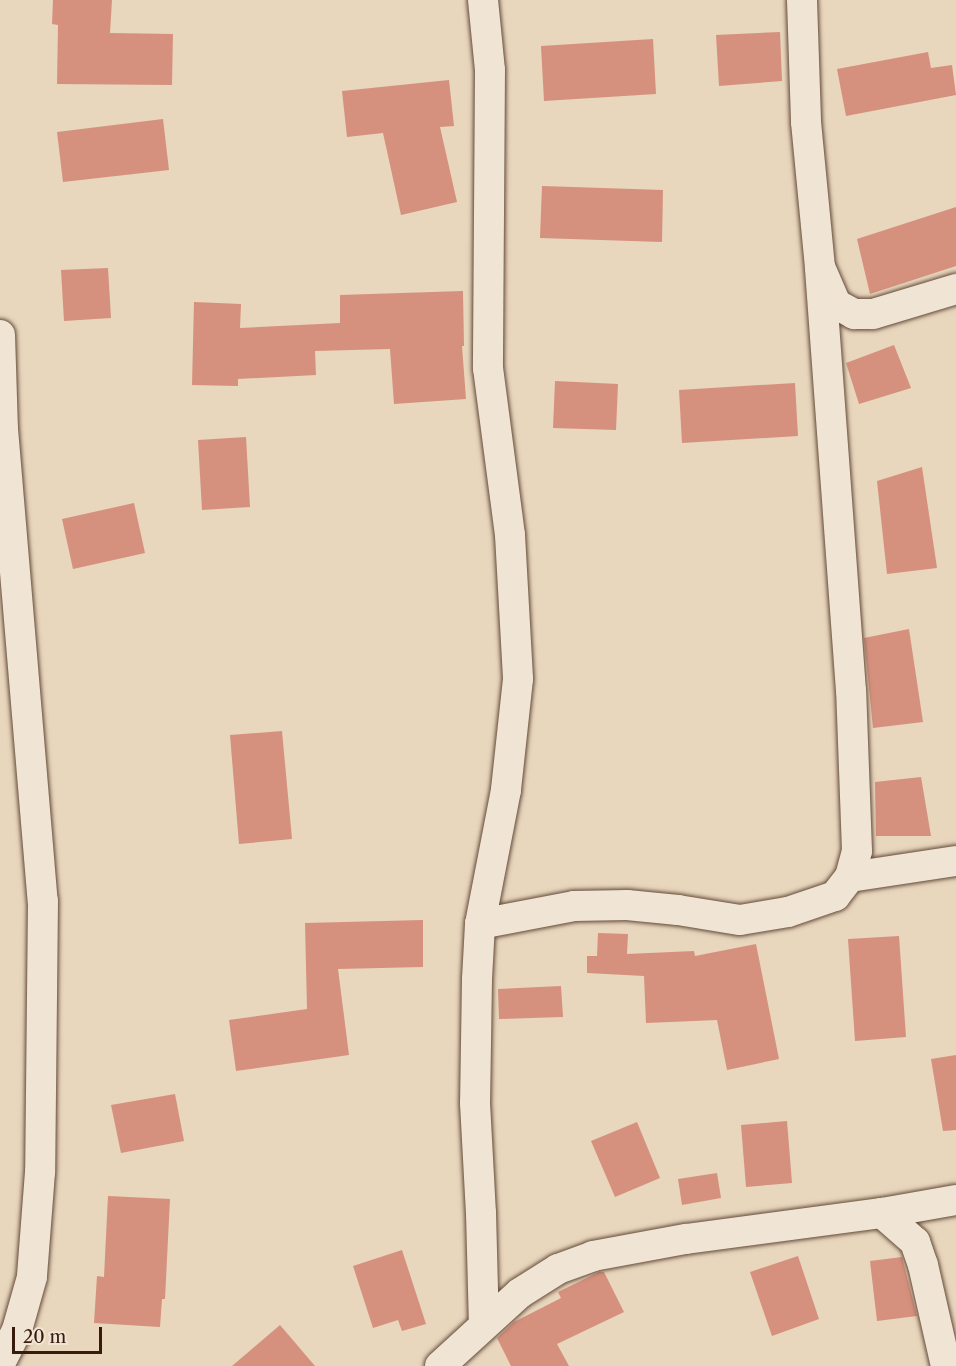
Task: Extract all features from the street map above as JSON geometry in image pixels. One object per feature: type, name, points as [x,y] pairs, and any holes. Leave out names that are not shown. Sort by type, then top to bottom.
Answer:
[{"type":"street","points":[[483,0],[490,70],[488,368],[510,535],[518,679],[506,790],[480,924],[477,979],[475,1103],[484,1324]]},
{"type":"street","points":[[480,924],[574,906],[627,905],[740,920],[788,912],[835,896],[850,877],[857,851],[851,691],[820,267],[806,122],[802,0]]},
{"type":"street","points":[[820,267],[836,304],[854,314],[873,314],[956,289]]},
{"type":"street","points":[[0,335],[4,441],[43,901],[40,1172],[32,1277],[17,1330],[0,1363]]},
{"type":"street","points":[[850,877],[956,861]]},
{"type":"street","points":[[440,1366],[484,1324],[529,1287],[558,1269],[593,1256],[686,1239],[882,1213],[956,1200]]},
{"type":"street","points":[[882,1213],[915,1242],[923,1265],[946,1366]]},
{"type":"building","points":[[53,0],[112,0],[110,33],[173,34],[172,85],[57,84],[58,25],[52,24]]},
{"type":"building","points":[[780,32],[782,81],[719,86],[716,35]]},
{"type":"building","points":[[653,39],[656,94],[544,101],[541,46]]},
{"type":"building","points":[[928,52],[931,68],[952,65],[956,95],[846,116],[837,69]]},
{"type":"building","points":[[449,80],[454,126],[440,127],[457,202],[401,215],[383,133],[347,137],[342,91]]},
{"type":"building","points":[[163,119],[169,170],[63,182],[57,132]]},
{"type":"building","points":[[542,186],[663,190],[662,242],[540,238]]},
{"type":"building","points":[[956,207],[956,266],[870,294],[857,239]]},
{"type":"building","points":[[108,268],[111,318],[64,321],[61,270]]},
{"type":"building","points":[[463,291],[464,346],[462,346],[466,399],[394,404],[390,349],[315,351],[316,375],[238,379],[238,386],[192,385],[194,302],[241,304],[240,328],[340,323],[340,295]]},
{"type":"building","points":[[894,345],[911,388],[859,404],[846,363]]},
{"type":"building","points":[[555,381],[618,384],[616,430],[553,428]]},
{"type":"building","points":[[795,383],[798,436],[682,443],[679,390]]},
{"type":"building","points":[[246,437],[250,507],[202,510],[198,440]]},
{"type":"building","points":[[922,467],[937,568],[887,574],[877,481]]},
{"type":"building","points":[[134,503],[145,553],[73,569],[62,519]]},
{"type":"building","points":[[909,629],[923,722],[873,728],[864,638]]},
{"type":"building","points":[[282,731],[292,839],[239,844],[230,735]]},
{"type":"building","points":[[921,777],[931,836],[876,836],[875,782]]},
{"type":"building","points":[[423,920],[423,967],[338,969],[349,1055],[236,1071],[229,1020],[307,1009],[305,923]]},
{"type":"building","points":[[598,933],[628,934],[627,954],[694,951],[695,956],[756,944],[779,1059],[727,1070],[717,1020],[646,1023],[644,976],[587,973],[587,956],[597,956]]},
{"type":"building","points":[[899,936],[906,1037],[855,1041],[848,939]]},
{"type":"building","points":[[561,986],[563,1017],[499,1019],[498,989]]},
{"type":"building","points":[[956,1055],[956,1130],[943,1131],[931,1059]]},
{"type":"building","points":[[175,1094],[184,1141],[121,1153],[111,1105]]},
{"type":"building","points":[[787,1121],[792,1183],[746,1187],[741,1125]]},
{"type":"building","points":[[637,1122],[660,1178],[615,1197],[591,1141]]},
{"type":"building","points":[[717,1173],[721,1198],[682,1205],[678,1179]]},
{"type":"building","points":[[108,1196],[170,1199],[165,1299],[162,1299],[160,1327],[94,1323],[97,1276],[104,1277]]},
{"type":"building","points":[[402,1250],[426,1324],[402,1331],[398,1320],[373,1328],[353,1266]]},
{"type":"building","points":[[798,1256],[819,1319],[772,1336],[750,1272]]},
{"type":"building","points":[[902,1257],[917,1316],[877,1321],[870,1261]]},
{"type":"building","points":[[599,1272],[604,1272],[624,1312],[557,1344],[569,1366],[511,1366],[497,1338],[514,1322],[561,1298],[558,1292]]},
{"type":"building","points":[[280,1325],[315,1366],[232,1366]]}]
